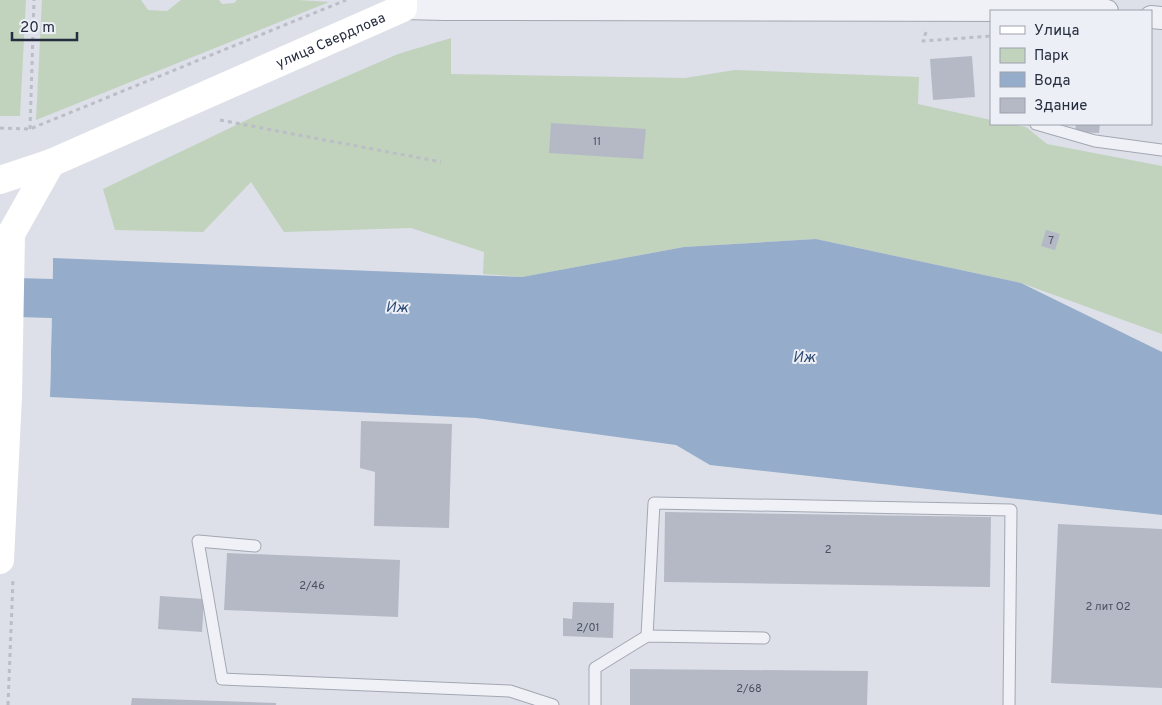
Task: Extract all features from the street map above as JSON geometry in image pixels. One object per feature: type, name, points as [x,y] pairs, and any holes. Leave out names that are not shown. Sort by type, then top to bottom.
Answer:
[{"type":"main road","name":"улица Свердлова","points":[[0,180],[47,165],[403,4]]},
{"type":"main road","points":[[0,560],[8,396],[7,237],[47,165]]},
{"type":"main road","points":[[0,485],[5,458]]},
{"type":"street","name":"улица Свердлова","points":[[403,4],[445,9],[933,5],[1007,10]]},
{"type":"street","name":"улица Свердлова","points":[[1041,10],[1099,7]]},
{"type":"lane","points":[[1039,125],[1095,141],[1162,150]]},
{"type":"lane","points":[[647,636],[654,503],[1011,510],[1008,705]]},
{"type":"lane","points":[[255,546],[198,541],[222,679],[510,691],[553,705]]},
{"type":"lane","points":[[595,705],[595,668],[647,636],[764,638]]},
{"type":"path","points":[[30,129],[34,0]]},
{"type":"path","points":[[0,128],[30,129],[346,0]]},
{"type":"path","points":[[933,5],[923,41],[990,36]]},
{"type":"path","points":[[220,120],[441,162]]},
{"type":"green space","points":[[0,0],[26,0],[20,116],[0,116]]},
{"type":"green space","points":[[42,0],[141,0],[148,10],[167,11],[181,0],[219,0],[222,4],[234,3],[237,0],[329,2],[36,120]]},
{"type":"green space","points":[[451,38],[451,74],[685,78],[735,70],[919,77],[918,104],[990,120],[990,125],[1026,127],[1047,144],[1162,166],[1162,334],[1021,283],[816,239],[684,247],[522,277],[483,274],[484,252],[411,228],[284,232],[251,182],[203,232],[115,230],[103,189],[255,116],[398,54]]},
{"type":"water","name":"Иж","points":[[816,239],[1021,283],[1162,352],[1162,515],[710,465],[676,445],[476,418],[50,397],[53,258],[522,277],[684,247]]},
{"type":"pier","points":[[51,258],[53,258],[50,397],[48,396]]},
{"type":"building","points":[[972,56],[975,97],[933,100],[930,59]]},
{"type":"building","points":[[551,123],[646,129],[643,159],[549,153]]},
{"type":"building","points":[[1076,125],[1100,125],[1099,133],[1075,132]]},
{"type":"building","points":[[1046,230],[1060,234],[1055,250],[1041,246]]},
{"type":"building","points":[[361,421],[452,424],[449,528],[374,526],[375,472],[360,468]]},
{"type":"building","points":[[665,512],[991,517],[990,587],[664,582]]},
{"type":"building","points":[[1058,524],[1162,529],[1162,688],[1051,683]]},
{"type":"building","points":[[227,553],[400,560],[398,617],[224,610]]},
{"type":"building","points":[[160,596],[204,599],[202,632],[158,629]]},
{"type":"building","points":[[573,602],[614,603],[613,638],[563,636],[563,618],[572,619]]},
{"type":"building","points":[[630,669],[868,671],[867,705],[630,705]]},
{"type":"building","points":[[132,698],[276,703],[276,705],[131,705]]},
{"type":"waterway","name":"Иж","points":[[0,297],[104,300]]}]
